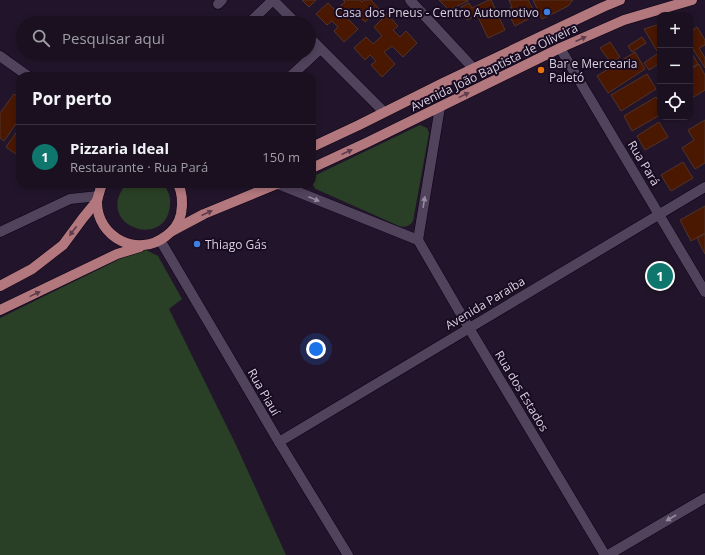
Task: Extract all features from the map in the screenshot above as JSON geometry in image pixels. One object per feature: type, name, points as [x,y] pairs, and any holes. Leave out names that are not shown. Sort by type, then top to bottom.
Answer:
[{"type":"main road","name":"Avenida João Baptista de Oliveira","points":[[316,145],[474,68],[602,3],[620,0]]},
{"type":"main road","name":"Avenida João Baptista de Oliveira","points":[[316,166],[366,144],[560,48],[624,20],[692,0]]},
{"type":"main road","points":[[101,188],[98,199],[98,210],[104,227],[110,234],[121,241],[134,245],[148,245]]},
{"type":"main road","points":[[172,232],[180,219],[183,205],[180,188]]},
{"type":"main road","points":[[0,310],[117,254],[160,240],[204,214],[267,188]]},
{"type":"main road","points":[[0,286],[32,269],[63,245],[98,199]]},
{"type":"street","points":[[256,16],[273,0],[289,16]]},
{"type":"street","points":[[410,0],[474,68]]},
{"type":"street","points":[[316,45],[384,112]]},
{"type":"street","name":"Rua Pará","points":[[560,48],[705,292]]},
{"type":"street","points":[[316,53],[320,49]]},
{"type":"street","points":[[0,56],[22,72]]},
{"type":"street","points":[[295,72],[308,60]]},
{"type":"street","points":[[287,188],[418,240],[440,107]]},
{"type":"street","name":"Avenida Paraíba","points":[[278,442],[705,187]]},
{"type":"street","points":[[0,232],[70,199],[98,199]]},
{"type":"street","name":"Rua Piauí","points":[[160,240],[278,442],[348,555]]},
{"type":"street","name":"Rua dos Estados","points":[[418,240],[605,555]]},
{"type":"street","points":[[608,555],[705,498]]},
{"type":"green space","points":[[420,125],[427,128],[429,133],[413,221],[405,227],[399,226],[316,189],[316,175]]},
{"type":"green space","points":[[124,188],[166,188],[169,194],[170,206],[165,220],[156,227],[145,230],[134,227],[124,221],[118,211],[118,199]]},
{"type":"green space","points":[[144,249],[158,256],[182,299],[169,309],[236,445],[286,555],[0,555],[0,318],[126,256]]},
{"type":"building","points":[[302,0],[316,0],[309,7]]},
{"type":"building","points":[[343,0],[360,0],[362,2],[364,0],[371,0],[379,9],[365,22],[354,11],[347,18],[358,29],[344,42],[334,31],[338,27],[332,21],[327,25],[316,14],[328,3],[335,10],[345,2]]},
{"type":"building","points":[[439,0],[468,0],[468,1],[449,10]]},
{"type":"building","points":[[491,0],[505,30],[488,38],[477,15],[467,20],[461,7],[469,3],[472,8]]},
{"type":"building","points":[[509,0],[528,0],[536,15],[515,26],[506,10],[512,7]]},
{"type":"building","name":"Casa dos Pneus - Centro Automotivo","points":[[533,0],[573,0],[568,6],[542,19]]},
{"type":"building","points":[[387,14],[398,26],[393,30],[400,37],[406,31],[417,43],[403,57],[392,46],[384,52],[395,64],[382,77],[371,65],[376,61],[370,55],[365,60],[354,48],[366,37],[373,44],[382,36],[374,27]]},
{"type":"building","points":[[657,25],[657,51],[644,29]]},
{"type":"building","points":[[697,27],[705,40],[705,45],[699,48],[705,58],[705,68],[693,49],[693,30]]},
{"type":"building","points":[[642,37],[646,43],[632,52],[628,46]]},
{"type":"building","points":[[610,42],[620,57],[611,63],[600,48]]},
{"type":"building","points":[[635,52],[645,69],[608,93],[597,76]]},
{"type":"building","points":[[657,54],[657,65],[649,70],[644,63]]},
{"type":"building","points":[[693,55],[698,64],[693,66]]},
{"type":"building","points":[[699,64],[705,75],[705,90],[693,97],[693,84],[693,68]]},
{"type":"building","points":[[647,74],[656,89],[621,111],[611,95]]},
{"type":"building","points":[[14,94],[16,95],[16,124],[4,141],[0,138],[0,113]]},
{"type":"building","points":[[656,97],[657,117],[632,131],[624,116]]},
{"type":"building","points":[[705,120],[705,163],[695,169],[682,148],[694,140],[688,130]]},
{"type":"building","points":[[659,122],[668,137],[645,150],[637,136]]},
{"type":"building","points":[[16,133],[16,154],[6,147]]},
{"type":"building","points":[[683,162],[693,178],[671,191],[661,175]]},
{"type":"building","points":[[705,206],[705,233],[691,241],[680,220]]},
{"type":"building","points":[[705,234],[705,254],[697,238]]},
{"type":"place","name":"Casa dos Pneus - Centro Automotivo","points":[[547,12]]},
{"type":"place","name":"Bar e Mercearia Paletó","points":[[541,70]]},
{"type":"place","name":"Thiago Gás","points":[[197,244]]},
{"type":"place","name":"Pizzaria Ideal","points":[[660,276]]}]
